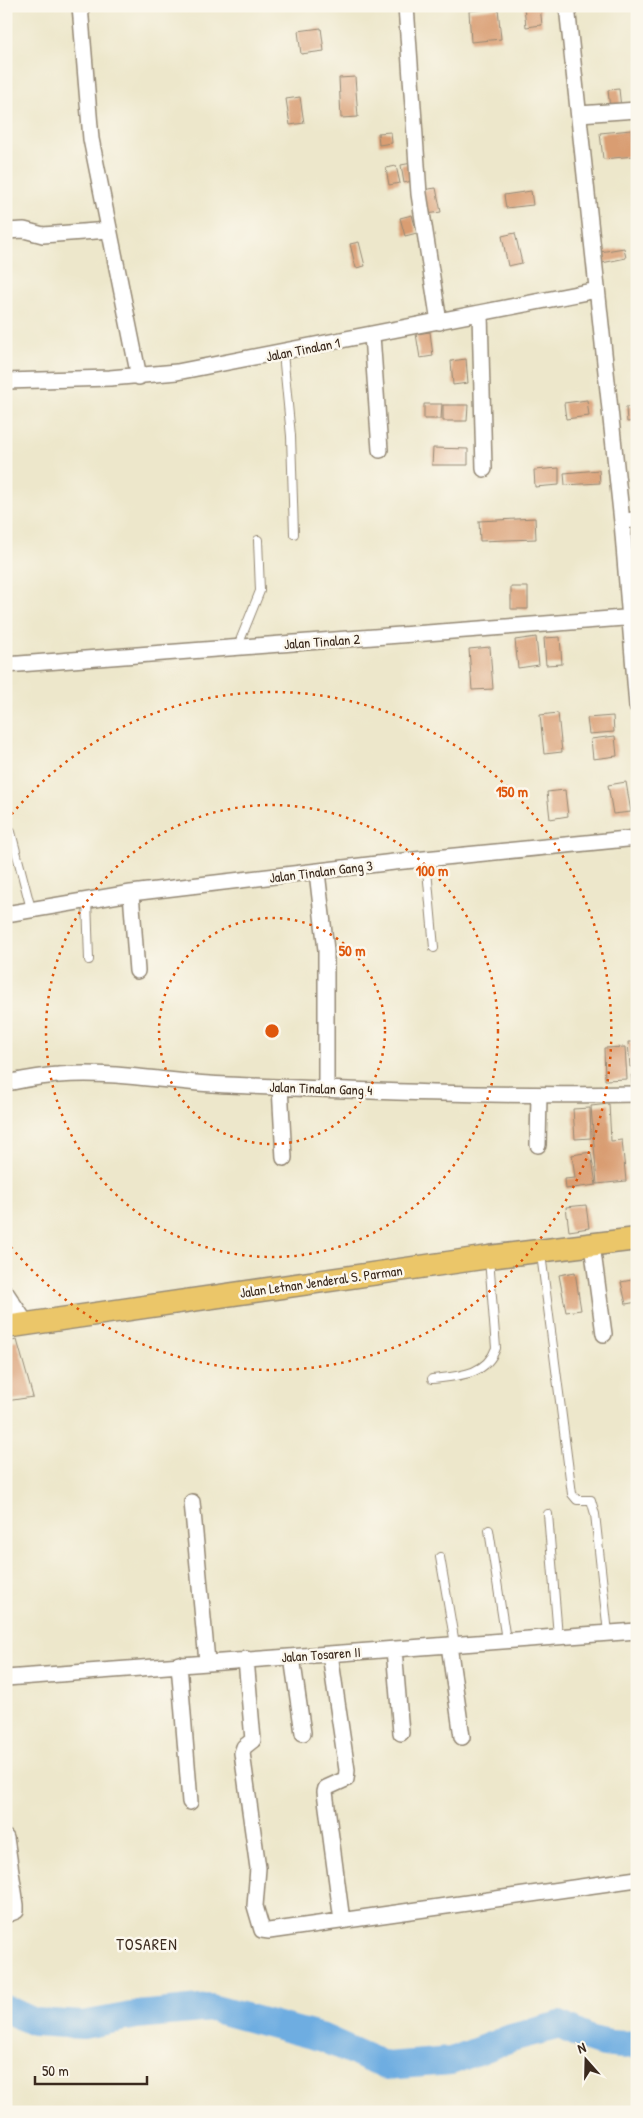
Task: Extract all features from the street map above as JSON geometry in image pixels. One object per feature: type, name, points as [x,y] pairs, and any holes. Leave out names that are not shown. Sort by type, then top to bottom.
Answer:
[{"type":"main road","name":"Jalan Letnan Jenderal S. Parman","points":[[16,1325],[489,1257],[637,1239]]},
{"type":"street","points":[[80,6],[91,139],[139,377]]},
{"type":"street","points":[[406,6],[419,194],[438,322]]},
{"type":"street","points":[[567,6],[633,618],[637,706]]},
{"type":"street","points":[[578,114],[637,110]]},
{"type":"street","points":[[6,231],[24,230],[43,235],[109,230]]},
{"type":"street","name":"Jalan Tinalan 1","points":[[6,381],[139,377],[177,372],[284,353],[597,290]]},
{"type":"street","points":[[480,313],[484,469]]},
{"type":"street","points":[[372,335],[380,450]]},
{"type":"street","points":[[622,522],[637,519]]},
{"type":"street","name":"Jalan Tinalan 2","points":[[6,665],[633,618]]},
{"type":"street","name":"Jalan Tinalan Gang 3","points":[[6,914],[131,893],[426,859],[637,838]]},
{"type":"street","points":[[317,872],[326,950],[326,1089]]},
{"type":"street","points":[[131,893],[138,971]]},
{"type":"street","name":"Jalan Tinalan Gang 4","points":[[6,1084],[59,1074],[125,1076],[202,1084],[326,1089],[539,1095],[637,1094]]},
{"type":"street","points":[[280,1087],[284,1158]]},
{"type":"street","points":[[538,1145],[539,1095]]},
{"type":"street","points":[[592,1244],[604,1334]]},
{"type":"street","points":[[6,1293],[16,1325]]},
{"type":"street","points":[[192,1502],[207,1661]]},
{"type":"street","name":"Jalan Tosaren II","points":[[6,1678],[207,1661],[292,1657],[637,1631]]},
{"type":"street","points":[[452,1644],[462,1737]]},
{"type":"street","points":[[394,1649],[401,1733]]},
{"type":"street","points":[[330,1654],[347,1770],[346,1779],[326,1788],[325,1792],[342,1921]]},
{"type":"street","points":[[292,1657],[303,1733]]},
{"type":"street","points":[[246,1659],[253,1740],[244,1747],[242,1753],[258,1868],[255,1906],[262,1930],[269,1931],[637,1879]]},
{"type":"street","points":[[178,1664],[190,1802]]},
{"type":"street","points":[[6,1838],[16,1911],[6,1915]]},
{"type":"lane","points":[[284,353],[291,436],[294,534]]},
{"type":"lane","points":[[237,648],[260,591],[258,540]]},
{"type":"lane","points":[[10,832],[31,909]]},
{"type":"lane","points":[[426,859],[434,948]]},
{"type":"lane","points":[[87,899],[89,960]]},
{"type":"lane","points":[[541,1251],[572,1494],[577,1500],[591,1500],[595,1514],[608,1633]]},
{"type":"lane","points":[[432,1379],[466,1375],[482,1367],[492,1358],[496,1348],[489,1257]]},
{"type":"lane","points":[[548,1514],[558,1636]]},
{"type":"lane","points":[[489,1530],[506,1640]]},
{"type":"lane","points":[[440,1557],[452,1644]]},
{"type":"building","points":[[524,6],[540,6],[542,25],[526,27]]},
{"type":"building","points":[[498,8],[501,39],[471,42],[469,11]]},
{"type":"building","points":[[321,28],[324,51],[301,54],[298,31]]},
{"type":"building","points":[[355,77],[358,117],[341,118],[339,78]]},
{"type":"building","points":[[619,89],[621,108],[610,109],[608,90]]},
{"type":"building","points":[[300,97],[304,123],[290,125],[286,99]]},
{"type":"building","points":[[631,130],[634,156],[603,159],[600,133]]},
{"type":"building","points":[[391,132],[392,143],[379,145],[378,133]]},
{"type":"building","points":[[412,163],[415,180],[404,183],[401,165]]},
{"type":"building","points":[[396,166],[400,183],[389,185],[386,168]]},
{"type":"building","points":[[436,188],[441,212],[427,214],[422,190]]},
{"type":"building","points":[[531,191],[533,205],[506,208],[504,195]]},
{"type":"building","points":[[412,215],[417,233],[405,236],[400,218]]},
{"type":"building","points":[[515,233],[522,263],[508,266],[502,236]]},
{"type":"building","points":[[359,242],[365,266],[356,268],[350,244]]},
{"type":"building","points":[[624,248],[626,258],[602,263],[600,252]]},
{"type":"building","points":[[430,332],[433,356],[420,358],[416,334]]},
{"type":"building","points":[[466,359],[468,383],[453,385],[451,361]]},
{"type":"building","points":[[587,400],[589,416],[566,419],[564,403]]},
{"type":"building","points":[[424,404],[442,404],[441,419],[424,419]]},
{"type":"building","points":[[443,405],[468,405],[467,421],[443,421]]},
{"type":"building","points":[[637,406],[637,421],[627,422],[626,407]]},
{"type":"building","points":[[433,448],[468,449],[468,465],[432,465]]},
{"type":"building","points":[[559,468],[559,485],[535,487],[534,470]]},
{"type":"building","points":[[599,470],[600,483],[565,485],[564,473]]},
{"type":"building","points":[[535,518],[536,539],[480,541],[479,521]]},
{"type":"building","points":[[511,587],[528,587],[528,609],[511,609]]},
{"type":"building","points":[[536,637],[539,665],[518,668],[515,640]]},
{"type":"building","points":[[560,637],[562,664],[546,665],[544,638]]},
{"type":"building","points":[[490,647],[493,689],[472,690],[469,649]]},
{"type":"building","points":[[558,713],[562,752],[544,754],[540,715]]},
{"type":"building","points":[[613,716],[614,732],[589,734],[587,718]]},
{"type":"building","points":[[615,736],[617,756],[593,759],[591,739]]},
{"type":"building","points":[[626,782],[631,812],[613,814],[608,785]]},
{"type":"building","points":[[565,790],[568,816],[550,819],[547,792]]},
{"type":"building","points":[[628,1042],[637,1042],[637,1066],[630,1067]]},
{"type":"building","points":[[625,1047],[627,1079],[605,1080],[604,1048]]},
{"type":"building","points":[[631,1075],[637,1075],[637,1091],[633,1092]]},
{"type":"building","points":[[609,1104],[611,1141],[622,1140],[626,1181],[597,1184],[591,1106]]},
{"type":"building","points":[[590,1108],[591,1138],[575,1139],[573,1109]]},
{"type":"building","points":[[591,1152],[596,1185],[566,1189],[565,1179],[575,1178],[572,1155]]},
{"type":"building","points":[[586,1205],[589,1228],[569,1231],[566,1207]]},
{"type":"building","points":[[575,1272],[581,1310],[566,1312],[559,1275]]},
{"type":"building","points":[[637,1279],[637,1302],[626,1304],[621,1282]]},
{"type":"building","points":[[17,1340],[33,1397],[6,1401],[6,1342]]},
{"type":"waterway","points":[[6,2009],[34,2022],[83,2025],[137,2015],[211,2008],[323,2038],[386,2066],[451,2061],[511,2038],[560,2025],[579,2035],[597,2041],[626,2045],[637,2044]]},
{"type":"district","name":"TOSAREN","points":[[147,1944]]}]
